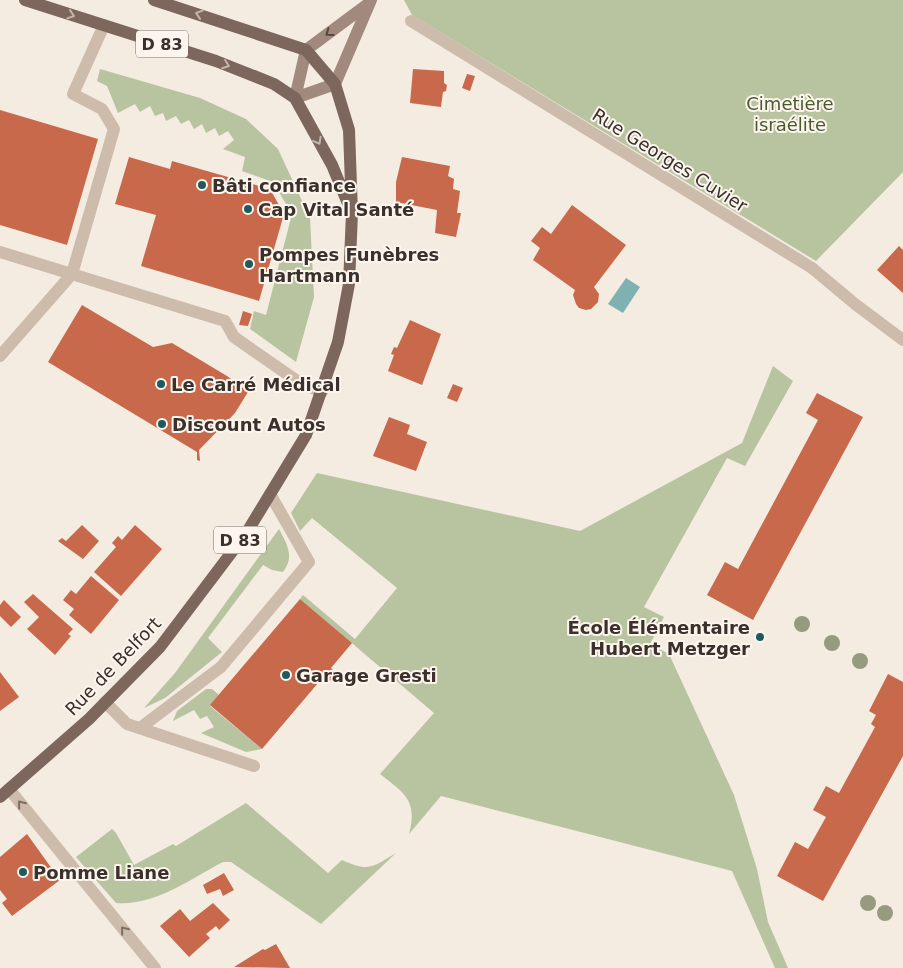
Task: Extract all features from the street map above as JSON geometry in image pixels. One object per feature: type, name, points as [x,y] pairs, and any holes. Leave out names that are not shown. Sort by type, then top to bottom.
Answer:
[{"type":"main road","name":"D 83","points":[[25,0],[251,74],[274,84],[295,98],[332,165],[352,213]]},
{"type":"main road","name":"D 83","points":[[154,0],[306,50],[334,84],[349,130],[352,213]]},
{"type":"main road","name":"Rue de Belfort","points":[[5,793],[106,702],[160,647],[247,532],[306,435],[338,342],[349,284],[352,213]]},
{"type":"street","points":[[295,98],[306,50],[370,2]]},
{"type":"street","points":[[295,98],[334,84],[370,2]]},
{"type":"street","name":"Rue Georges Cuvier","points":[[410,21],[812,268],[855,304],[903,340]]},
{"type":"street","points":[[0,356],[72,274],[114,129],[102,109],[73,94],[104,25]]},
{"type":"street","points":[[0,252],[225,321],[234,337],[300,383],[322,392]]},
{"type":"street","points":[[140,728],[221,667],[309,562],[270,494]]},
{"type":"street","points":[[106,702],[127,724],[254,766]]},
{"type":"street","points":[[5,793],[155,968]]},
{"type":"green space","name":"Cimetière israélite","points":[[404,0],[903,0],[903,172],[816,261],[412,15]]},
{"type":"green space","points":[[100,69],[200,98],[246,119],[278,149],[310,218],[314,297],[296,362],[250,329],[254,311],[266,315],[292,214],[273,182],[242,171],[245,157],[223,149],[234,140],[228,131],[219,136],[215,128],[206,133],[202,124],[194,129],[189,120],[181,124],[176,116],[166,121],[163,113],[155,116],[150,106],[140,112],[135,104],[118,113],[107,86],[97,81]]},
{"type":"green space","points":[[773,366],[793,381],[745,466],[727,458],[644,607],[664,617],[650,644],[669,654],[734,795],[757,869],[768,922],[788,968],[775,968],[732,871],[441,796],[409,834],[412,813],[407,798],[380,774],[434,713],[300,599],[303,595],[355,639],[397,588],[312,518],[300,531],[291,513],[317,473],[580,531],[742,443]]},
{"type":"green space","points":[[279,529],[287,545],[289,556],[289,561],[283,572],[272,570],[263,565],[208,638],[222,652],[165,698],[144,708],[175,673]]},
{"type":"green space","points":[[206,689],[212,689],[219,695],[210,706],[262,749],[246,752],[201,733],[214,727],[207,716],[200,719],[194,710],[173,721],[177,711]]},
{"type":"green space","points":[[246,803],[328,873],[342,860],[358,866],[369,867],[396,853],[321,924],[231,862],[223,862],[158,896],[130,903],[116,903],[76,857],[112,829],[134,865],[173,844],[176,846]]},
{"type":"water","points":[[626,278],[640,287],[623,313],[608,304]]},
{"type":"building","points":[[413,69],[444,71],[444,83],[447,85],[446,91],[443,92],[441,107],[410,103]]},
{"type":"building","points":[[467,74],[475,76],[470,91],[462,88]]},
{"type":"building","points":[[0,110],[98,139],[67,245],[0,225]]},
{"type":"building","points":[[129,157],[170,169],[172,161],[270,189],[284,214],[259,301],[141,266],[156,215],[115,204]]},
{"type":"building","points":[[402,157],[450,166],[448,176],[454,179],[453,189],[460,191],[457,213],[461,213],[456,237],[435,233],[437,210],[396,202],[396,182]]},
{"type":"building","points":[[572,205],[626,245],[594,287],[599,294],[598,302],[591,309],[586,310],[579,308],[576,304],[573,295],[575,290],[533,260],[540,248],[531,241],[542,227],[551,234]]},
{"type":"building","points":[[899,246],[903,250],[903,293],[877,270]]},
{"type":"building","name":"Le Carré Médical","points":[[82,305],[153,347],[172,343],[227,376],[248,392],[235,413],[199,450],[200,461],[197,460],[197,452],[48,362]]},
{"type":"building","points":[[243,311],[252,314],[248,326],[239,325]]},
{"type":"building","points":[[410,320],[441,334],[422,385],[388,371],[394,355],[391,354],[394,347],[397,348]]},
{"type":"building","points":[[453,384],[463,388],[457,402],[447,398]]},
{"type":"building","points":[[817,393],[863,417],[753,620],[707,595],[725,562],[738,569],[818,420],[806,413]]},
{"type":"building","points":[[389,417],[410,425],[407,434],[427,442],[416,471],[373,456]]},
{"type":"building","points":[[82,525],[99,541],[83,559],[58,541],[62,538],[66,541]]},
{"type":"building","points":[[135,525],[162,549],[121,596],[94,572],[116,547],[112,543],[118,536],[122,540]]},
{"type":"building","points":[[91,576],[119,600],[91,634],[69,615],[74,609],[63,600],[71,590],[76,594]]},
{"type":"building","points":[[33,594],[73,629],[68,634],[71,636],[55,655],[27,629],[39,617],[24,602]]},
{"type":"building","name":"Garage Gresti","points":[[300,599],[352,643],[331,668],[336,673],[330,681],[324,676],[262,749],[210,705]]},
{"type":"building","points":[[4,600],[21,617],[11,627],[0,616],[0,605]]},
{"type":"building","points":[[0,672],[19,697],[0,711]]},
{"type":"building","points":[[888,674],[903,682],[903,756],[823,901],[777,876],[795,842],[808,849],[826,817],[813,810],[826,786],[839,793],[875,727],[871,724],[876,715],[869,711]]},
{"type":"building","points":[[27,834],[60,880],[12,916],[2,903],[7,899],[0,890],[0,857]]},
{"type":"building","points":[[224,873],[234,890],[223,896],[220,889],[207,894],[203,885]]},
{"type":"building","points":[[213,903],[230,920],[219,930],[216,926],[206,934],[210,938],[189,957],[160,926],[180,909],[190,921]]},
{"type":"building","points":[[276,944],[290,968],[234,967],[263,949],[265,950]]},
{"type":"place","name":"Bâti confiance","points":[[202,185]]},
{"type":"place","name":"Cap Vital Santé","points":[[248,209]]},
{"type":"place","name":"Pompes Funèbres Hartmann","points":[[249,264]]},
{"type":"place","name":"Le Carré Médical","points":[[161,384]]},
{"type":"place","name":"Discount Autos","points":[[162,424]]},
{"type":"place","name":"École Élémentaire Hubert Metzger","points":[[760,637]]},
{"type":"place","name":"Garage Gresti","points":[[286,675]]},
{"type":"place","name":"Pomme Liane","points":[[23,872]]}]
